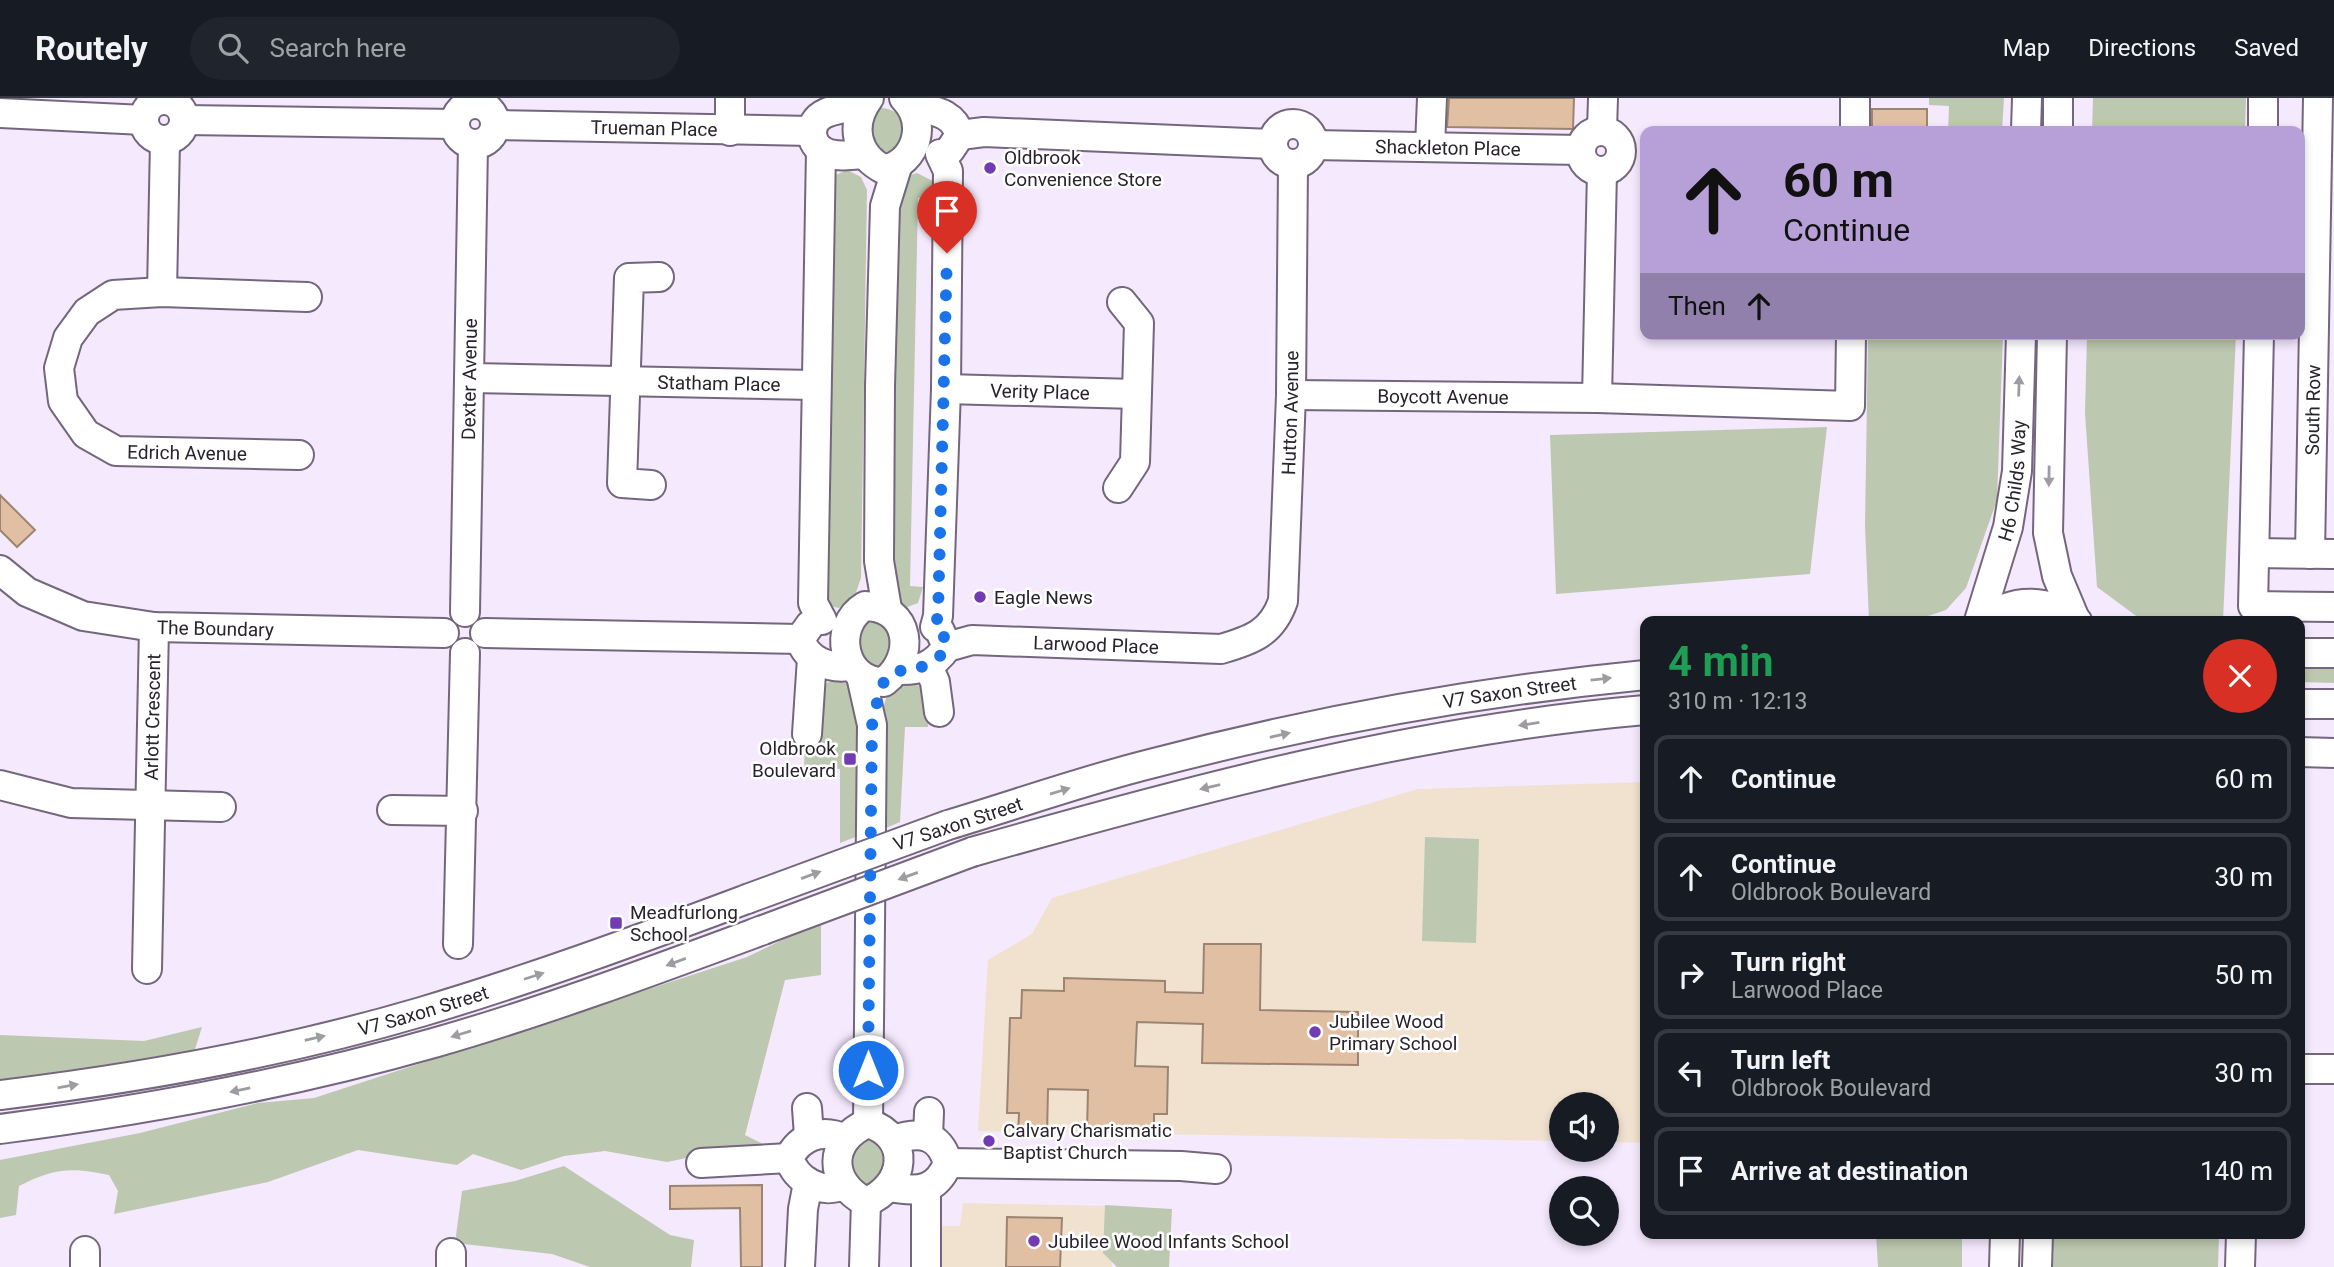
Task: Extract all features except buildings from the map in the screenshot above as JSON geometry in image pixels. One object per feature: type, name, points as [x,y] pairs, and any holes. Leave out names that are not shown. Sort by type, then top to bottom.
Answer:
[{"type":"street","points":[[730,98],[730,131]]},
{"type":"street","points":[[1430,147],[1432,98]]},
{"type":"street","points":[[1602,130],[1603,98]]},
{"type":"street","points":[[1855,98],[1855,126]]},
{"type":"street","points":[[2026,126],[2027,98]]},
{"type":"street","points":[[2058,98],[2058,126]]},
{"type":"street","points":[[2263,98],[2263,126]]},
{"type":"street","name":"South Row","points":[[2318,98],[2316,291],[2322,554]]},
{"type":"street","points":[[165,99],[180,107],[184,120],[179,134],[165,141],[150,135],[144,120],[150,105],[165,99]]},
{"type":"street","points":[[184,120],[321,110],[464,134],[486,142],[496,125],[492,112],[474,101],[459,113],[464,134]]},
{"type":"street","points":[[807,734],[806,649],[810,625],[822,620],[813,603],[815,122],[825,113],[867,102]]},
{"type":"street","points":[[867,102],[858,121],[858,138],[885,160]]},
{"type":"street","points":[[875,613],[879,561],[885,160],[917,132],[907,102]]},
{"type":"street","points":[[907,102],[944,113],[956,122],[960,135]]},
{"type":"street","points":[[5,108],[144,120]]},
{"type":"street","points":[[1294,111],[1313,145],[1307,159],[1293,165],[1278,159],[1272,144],[1278,130],[1294,111]]},
{"type":"street","name":"Trueman Place","points":[[496,125],[730,131],[816,141],[831,155],[885,160],[940,154]]},
{"type":"street","points":[[1602,130],[1633,151],[1616,165],[1602,171],[1587,165],[1581,150],[1588,136],[1602,130]]},
{"type":"street","points":[[939,712],[935,682],[946,389],[948,171],[940,154],[949,150],[960,135],[984,132],[1272,144]]},
{"type":"street","name":"Dexter Avenue","points":[[464,134],[471,378],[466,612]]},
{"type":"street","points":[[162,292],[165,141]]},
{"type":"street","name":"Shackleton Place","points":[[1313,145],[1581,150]]},
{"type":"street","name":"Hutton Avenue","points":[[1245,642],[1267,629],[1277,618],[1283,601],[1291,395],[1293,165]]},
{"type":"street","points":[[1597,398],[1602,171]]},
{"type":"street","points":[[651,485],[622,483],[623,382],[629,278],[659,277]]},
{"type":"street","name":"Edrich Avenue","points":[[299,455],[116,451],[86,434],[63,401],[59,368],[68,338],[87,312],[113,295],[162,292],[307,296]]},
{"type":"street","points":[[1118,488],[1135,462],[1139,323],[1122,302]]},
{"type":"street","name":"Boycott Avenue","points":[[1291,395],[1597,398],[1850,406],[1851,340]]},
{"type":"street","name":"H6 Childs Way","points":[[1983,616],[2008,527],[2017,471],[2021,340]]},
{"type":"street","name":"H6 Childs Way","points":[[2052,340],[2048,533],[2057,576],[2074,616]]},
{"type":"street","points":[[2259,340],[2253,606],[2334,607]]},
{"type":"street","name":"Statham Place","points":[[471,378],[815,385]]},
{"type":"street","name":"Verity Place","points":[[946,389],[1136,394]]},
{"type":"street","points":[[2255,553],[2322,554]]},
{"type":"street","name":"The Boundary","points":[[0,570],[27,592],[83,616],[155,627],[444,633]]},
{"type":"street","points":[[1992,616],[2013,605],[2035,603],[2056,608],[2069,616]]},
{"type":"street","points":[[466,612],[481,621],[485,634],[481,645],[465,653],[448,645],[444,633],[450,618],[466,612]]},
{"type":"street","points":[[843,1185],[833,1189],[808,1183],[793,1173],[789,1158],[795,1146],[809,1136],[832,1133],[856,1131],[883,1128],[898,1153],[898,1170],[891,1187],[882,1196],[866,1202],[843,1185],[838,1171],[838,1153],[856,1131],[868,915],[873,673],[844,633],[875,613]]},
{"type":"street","points":[[873,673],[904,650],[904,637],[875,613]]},
{"type":"street","name":"Larwood Place","points":[[822,620],[875,613],[913,619],[937,647]]},
{"type":"street","name":"Arlott Crescent","points":[[147,969],[155,627]]},
{"type":"street","points":[[485,634],[806,649]]},
{"type":"street","name":"Larwood Place","points":[[806,649],[838,668],[873,673],[937,647],[972,640],[1221,649],[1245,642]]},
{"type":"street","points":[[458,944],[465,653]]},
{"type":"street","points":[[2305,653],[2334,653]]},
{"type":"street","name":"V7 Saxon Street","points":[[0,1095],[205,1062],[420,1013],[577,963],[948,825],[1150,764],[1349,719],[1585,681],[1640,676]]},
{"type":"street","points":[[2305,704],[2334,704]]},
{"type":"street","name":"V7 Saxon Street","points":[[0,1129],[211,1096],[324,1072],[437,1042],[588,995],[972,852],[1161,798],[1353,753],[1588,715],[1640,710]]},
{"type":"street","points":[[2305,752],[2334,753]]},
{"type":"street","name":"Arlott Crescent","points":[[0,786],[71,803],[221,807]]},
{"type":"street","points":[[392,810],[463,811]]},
{"type":"street","points":[[2305,1069],[2334,1069]]},
{"type":"street","points":[[807,1108],[809,1136]]},
{"type":"street","points":[[891,1187],[926,1188],[941,1179],[948,1163],[943,1147],[928,1124],[892,1140]]},
{"type":"street","points":[[701,1163],[789,1158]]},
{"type":"street","points":[[948,1163],[1216,1169]]},
{"type":"street","points":[[800,1267],[803,1209],[808,1183]]},
{"type":"street","points":[[926,1188],[926,1267]]},
{"type":"street","points":[[864,1267],[866,1202]]},
{"type":"street","points":[[2004,1267],[2005,1239]]},
{"type":"street","points":[[2037,1267],[2038,1239]]},
{"type":"street","points":[[2240,1267],[2241,1239]]},
{"type":"shaded area","name":"Jubilee Wood Primary School","points":[[1640,782],[1640,1143],[1619,1142],[1619,1092],[1549,1092],[1549,1141],[978,1131],[988,960],[1032,934],[1052,898],[1418,789]]},
{"type":"shaded area","points":[[963,1203],[1108,1206],[1112,1267],[939,1267],[940,1226],[960,1226]]},
{"type":"green space","points":[[1929,98],[2004,98],[2002,126],[1948,126],[1949,106],[1929,105]]},
{"type":"green space","points":[[2093,98],[2246,98],[2245,126],[2092,126]]},
{"type":"green space","points":[[882,108],[898,115],[908,141],[883,167],[866,120],[875,109]]},
{"type":"green space","points":[[847,170],[861,177],[867,190],[861,578],[854,598],[839,608],[826,605],[827,187],[836,175]]},
{"type":"green space","points":[[917,173],[935,182],[935,198],[918,198],[910,586],[923,587],[918,603],[902,609],[890,601],[894,206],[908,176]]},
{"type":"green space","points":[[1868,340],[2003,340],[1997,500],[1966,588],[1946,610],[1928,616],[1869,616],[1865,526]]},
{"type":"green space","points":[[2087,340],[2236,340],[2223,616],[2136,616],[2097,587],[2085,413]]},
{"type":"green space","points":[[1827,427],[1810,574],[1556,594],[1550,435]]},
{"type":"green space","points":[[874,614],[893,635],[890,660],[872,672],[852,643],[853,632]]},
{"type":"green space","points":[[2305,663],[2334,663],[2334,683],[2305,682]]},
{"type":"green space","points":[[831,681],[840,681],[851,688],[859,716],[858,836],[840,843],[840,769],[804,769],[805,745],[815,746],[817,694],[820,687]]},
{"type":"green space","points":[[899,682],[913,683],[923,688],[929,711],[928,727],[905,727],[900,822],[879,831],[883,709],[887,695]]},
{"type":"green space","points":[[1425,837],[1479,839],[1476,943],[1422,941]]},
{"type":"green space","points":[[821,921],[821,975],[785,980],[745,1135],[763,1144],[753,1154],[706,1154],[667,1162],[605,1151],[564,1156],[521,1170],[473,1154],[457,1165],[358,1150],[268,1182],[114,1214],[118,1191],[109,1175],[73,1170],[53,1172],[19,1186],[16,1215],[0,1218],[0,1160],[140,1133],[258,1103],[314,1098],[747,957]]},
{"type":"green space","points":[[202,1027],[190,1065],[0,1095],[0,1035],[144,1041]]},
{"type":"green space","points":[[867,1139],[876,1140],[892,1157],[875,1185],[858,1183],[847,1155],[851,1148]]},
{"type":"green space","points":[[564,1166],[670,1235],[694,1240],[691,1267],[590,1267],[552,1254],[455,1243],[462,1191],[515,1181]]},
{"type":"green space","points":[[1105,1205],[1172,1209],[1169,1267],[1117,1267],[1103,1253]]},
{"type":"green space","points":[[1876,1239],[1962,1239],[1962,1267],[1878,1267]]},
{"type":"green space","points":[[2052,1239],[2219,1239],[2218,1267],[2051,1267]]},
{"type":"place","name":"Oldbrook Convenience Store","points":[[990,168]]},
{"type":"place","name":"Eagle News","points":[[980,597]]},
{"type":"place","name":"Oldbrook Boulevard","points":[[850,759]]},
{"type":"place","name":"Meadfurlong School","points":[[616,923]]},
{"type":"place","name":"Jubilee Wood Primary School","points":[[1315,1032]]},
{"type":"place","name":"Calvary Charismatic Baptist Church","points":[[989,1141]]},
{"type":"place","name":"Jubilee Wood Infants School","points":[[1034,1241]]},
{"type":"route","points":[[868,1070],[872,725],[884,682],[897,670],[912,670],[939,660],[947,647],[943,634],[935,626],[938,616],[946,389],[947,253]]}]
